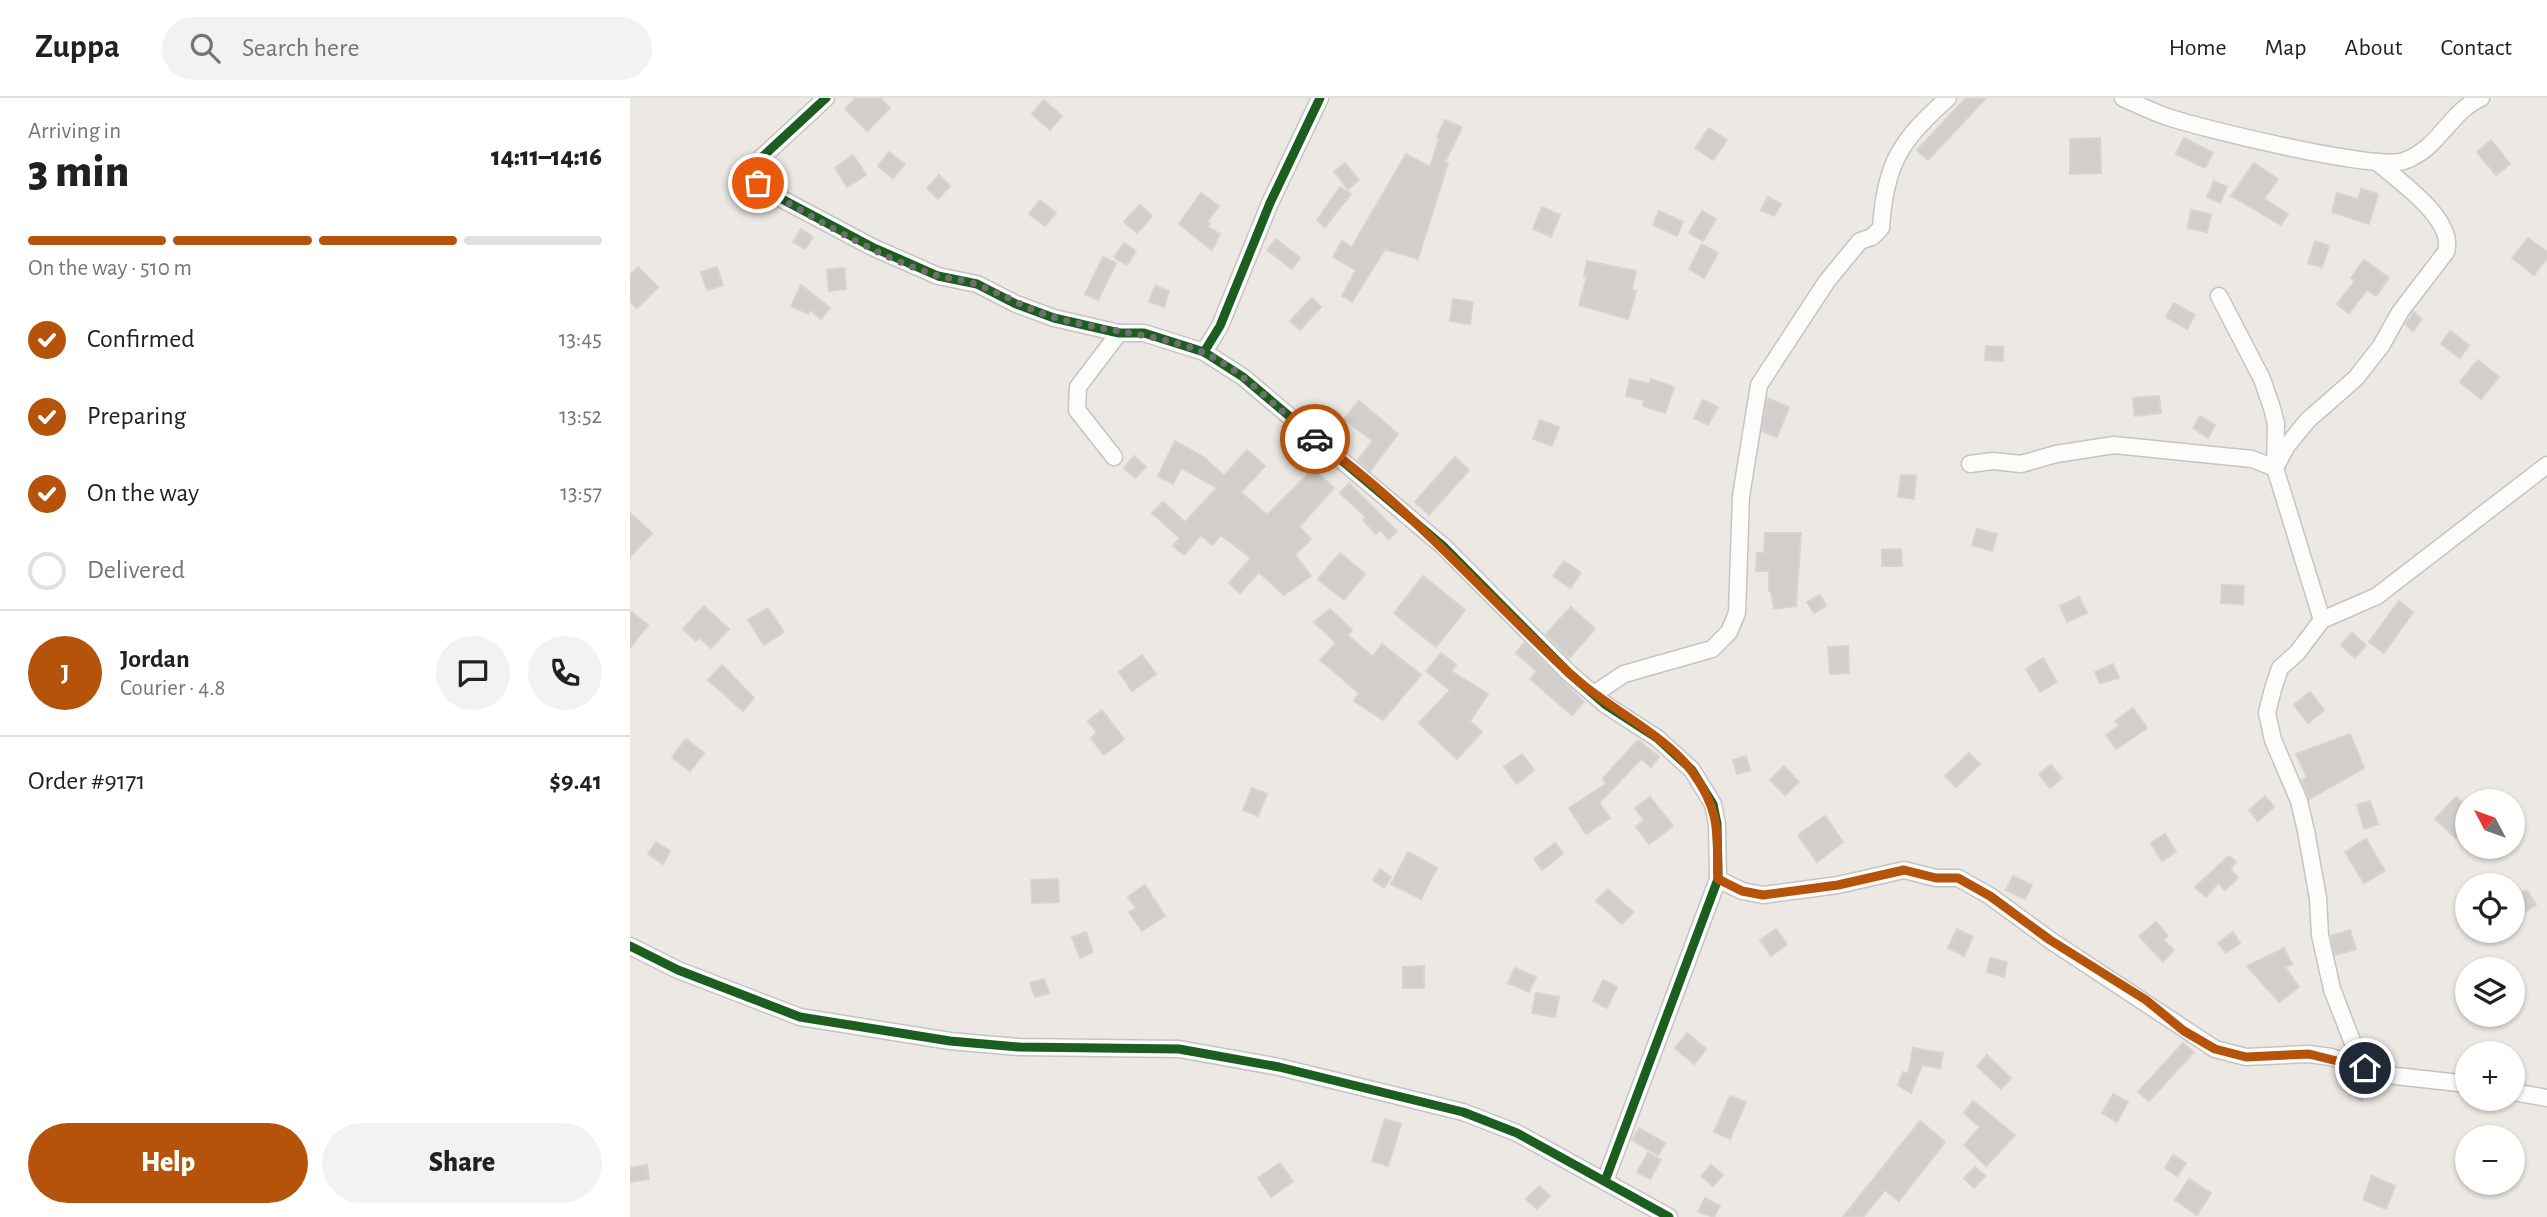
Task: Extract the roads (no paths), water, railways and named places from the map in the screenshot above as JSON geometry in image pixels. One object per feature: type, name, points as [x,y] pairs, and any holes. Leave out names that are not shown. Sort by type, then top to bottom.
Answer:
[{"type":"street","points":[[826,98],[761,159],[755,175],[764,189],[872,247],[939,276],[977,284],[1016,304],[1054,318],[1119,333],[1144,334],[1204,352],[1243,377],[1443,546],[1569,673],[1657,738],[1692,770],[1713,804],[1717,824],[1718,879],[1605,1181]]},
{"type":"street","points":[[1204,352],[1220,326],[1270,203],[1320,98]]},
{"type":"street","points":[[1594,694],[1625,674],[1712,649],[1729,632],[1737,613],[1741,496],[1759,385],[1827,281],[1860,241],[1877,233],[1886,187],[1903,141],[1948,98]]},
{"type":"street","points":[[2123,98],[2163,116],[2286,147],[2376,162],[2400,163],[2421,154],[2438,139],[2454,118],[2481,98]]},
{"type":"street","points":[[2275,468],[2286,447],[2308,421],[2356,378],[2381,346],[2400,312],[2446,252],[2449,242],[2433,212],[2376,162]]},
{"type":"street","points":[[2219,296],[2262,379],[2272,408],[2276,424],[2275,468],[2322,620]]},
{"type":"street","points":[[1114,457],[1077,410],[1079,387],[1119,333]]},
{"type":"street","points":[[1970,464],[2021,464],[2056,454],[2114,445],[2252,459],[2275,468]]},
{"type":"street","points":[[2387,1075],[2370,1065],[2354,1046],[2332,989],[2320,935],[2318,898],[2306,831],[2298,801],[2273,740],[2267,713],[2280,668],[2297,653],[2322,620],[2376,596],[2547,465]]},
{"type":"street","points":[[1718,879],[1742,891],[1763,895],[1838,885],[1904,870],[1936,878],[1958,878],[1990,896],[2050,940],[2146,1000],[2184,1031],[2215,1049],[2246,1057],[2309,1054],[2331,1057],[2387,1075],[2455,1083]]},
{"type":"street","points":[[630,946],[678,970],[800,1017],[977,1044],[1179,1049],[1346,1083],[1474,1116],[1517,1133],[1669,1217]]},
{"type":"street","points":[[2525,1094],[2547,1098]]}]
